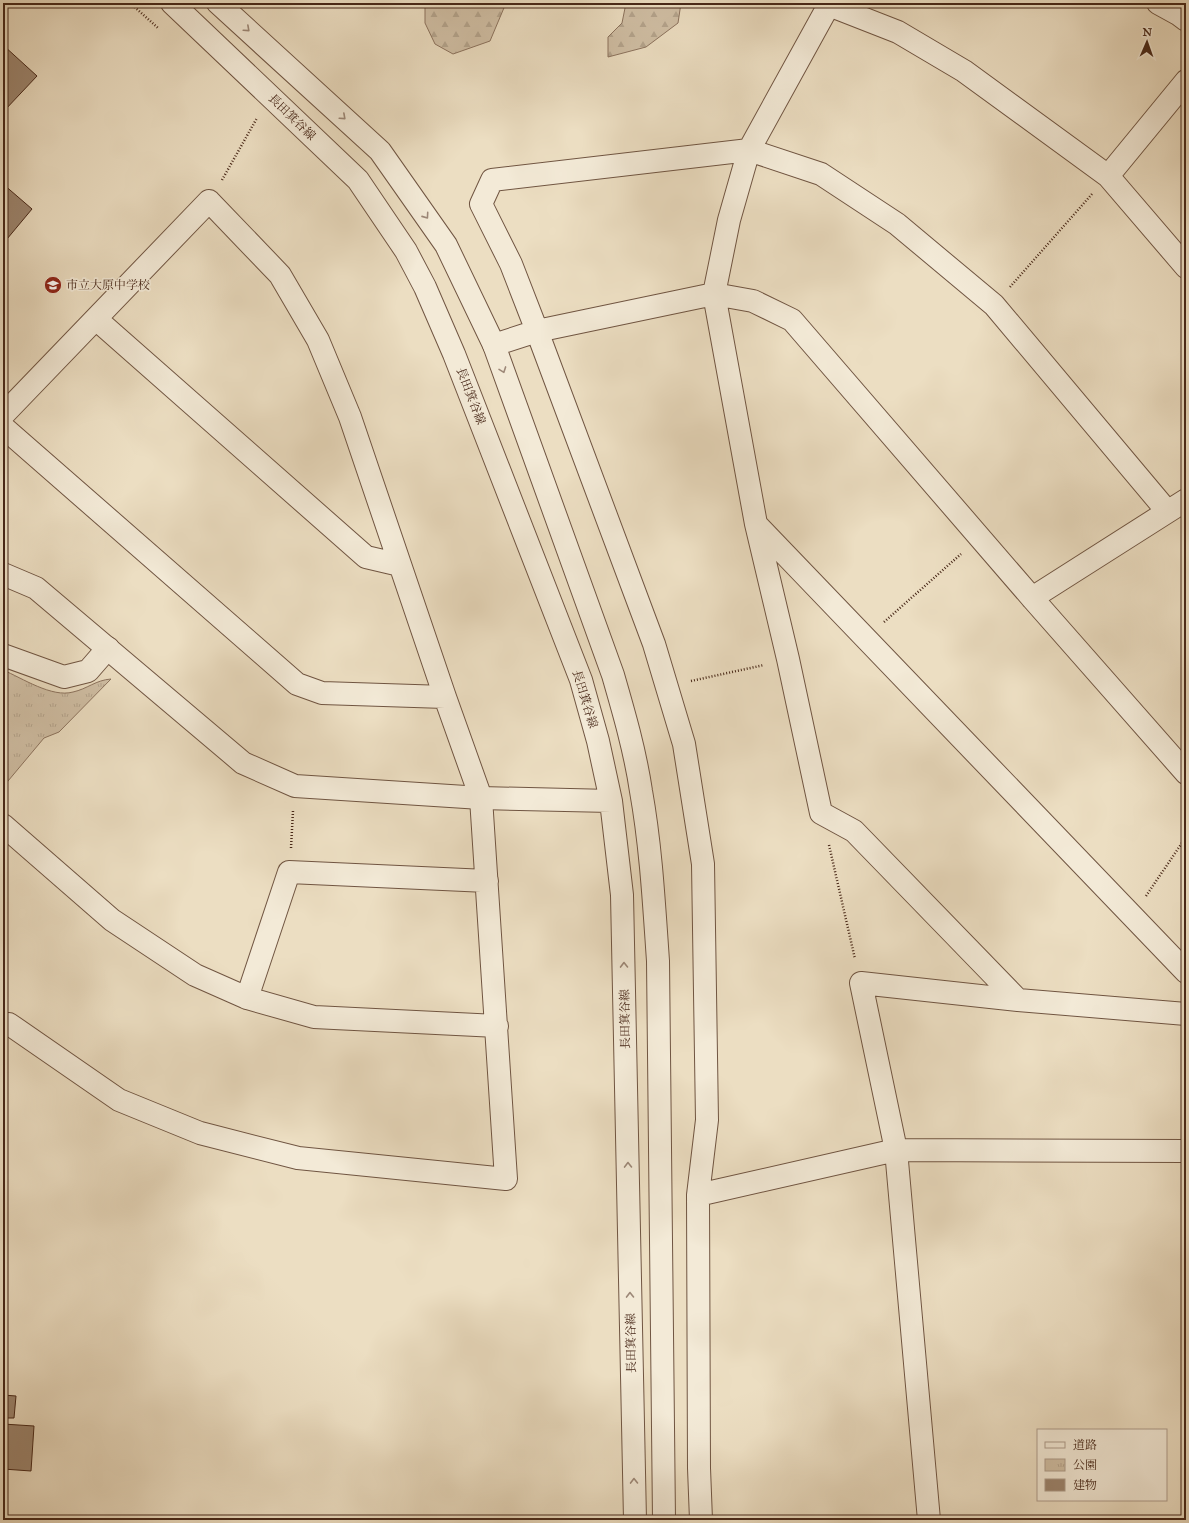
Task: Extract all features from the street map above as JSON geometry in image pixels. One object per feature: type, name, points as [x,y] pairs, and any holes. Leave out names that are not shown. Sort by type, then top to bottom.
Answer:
[{"type":"street","name":"長田箕谷線","points":[[172,3],[358,180],[406,251],[425,288],[454,354],[581,680],[598,741],[611,801],[622,895],[635,1520]]},
{"type":"street","points":[[218,3],[380,151],[446,245],[494,345],[613,675],[626,720],[641,790],[654,895],[658,961],[664,1520]]},
{"type":"street","points":[[1158,3],[1186,20]]},
{"type":"street","points":[[1018,1000],[854,831],[821,812],[788,660],[756,524],[714,294],[729,220],[749,150],[829,4],[898,32],[964,71],[1108,176],[1186,267]]},
{"type":"street","points":[[1108,176],[1186,81]]},
{"type":"street","points":[[701,1520],[699,1468],[698,1195],[707,1120],[703,864],[684,744],[667,686],[654,644],[537,331],[511,264],[481,204],[492,180],[749,150],[821,174],[897,224],[994,305],[1167,511]]},
{"type":"street","points":[[3,415],[209,201],[280,275],[318,340],[350,417],[445,697],[481,798],[506,1179],[298,1158],[200,1133],[119,1100],[5,1022]]},
{"type":"street","points":[[494,345],[537,331],[714,294],[753,301],[792,320],[1032,598],[1186,773]]},
{"type":"street","points":[[96,319],[366,557],[400,565]]},
{"type":"street","points":[[3,427],[297,684],[322,693],[445,697]]},
{"type":"street","points":[[1032,598],[1186,500]]},
{"type":"street","points":[[756,524],[1186,972]]},
{"type":"street","points":[[3,574],[36,588],[243,763],[295,786],[481,798],[611,801]]},
{"type":"street","points":[[3,654],[64,677],[88,671],[108,648]]},
{"type":"street","points":[[3,825],[112,920],[195,975],[247,998],[314,1017],[497,1026]]},
{"type":"street","points":[[247,998],[289,872],[487,881]]},
{"type":"street","points":[[929,1520],[896,1150],[861,983],[1018,1000],[1186,1014]]},
{"type":"street","points":[[698,1195],[896,1150],[1186,1151]]},
{"type":"path","points":[[130,3],[158,28]]},
{"type":"path","points":[[209,201],[259,114]]},
{"type":"path","points":[[994,305],[1108,176]]},
{"type":"path","points":[[866,638],[980,538]]},
{"type":"path","points":[[667,686],[788,660]]},
{"type":"path","points":[[289,872],[295,786]]},
{"type":"path","points":[[821,812],[861,983]]},
{"type":"path","points":[[1132,916],[1186,837]]},
{"type":"green space","points":[[425,3],[506,3],[490,41],[453,54],[435,44],[425,23]]},
{"type":"green space","points":[[626,3],[681,3],[678,23],[646,47],[608,57],[608,37],[622,23]]},
{"type":"green space","points":[[3,670],[47,690],[65,693],[78,691],[101,681],[111,679],[59,732],[44,738],[3,787]]},
{"type":"building","points":[[3,45],[37,76],[4,111],[3,110]]},
{"type":"building","points":[[3,184],[32,209],[7,239],[3,235]]},
{"type":"building","points":[[3,1395],[16,1396],[14,1418],[3,1418]]},
{"type":"building","points":[[3,1424],[34,1426],[31,1471],[3,1469]]},
{"type":"place","name":"市立大原中学校","points":[[53,285]]}]
